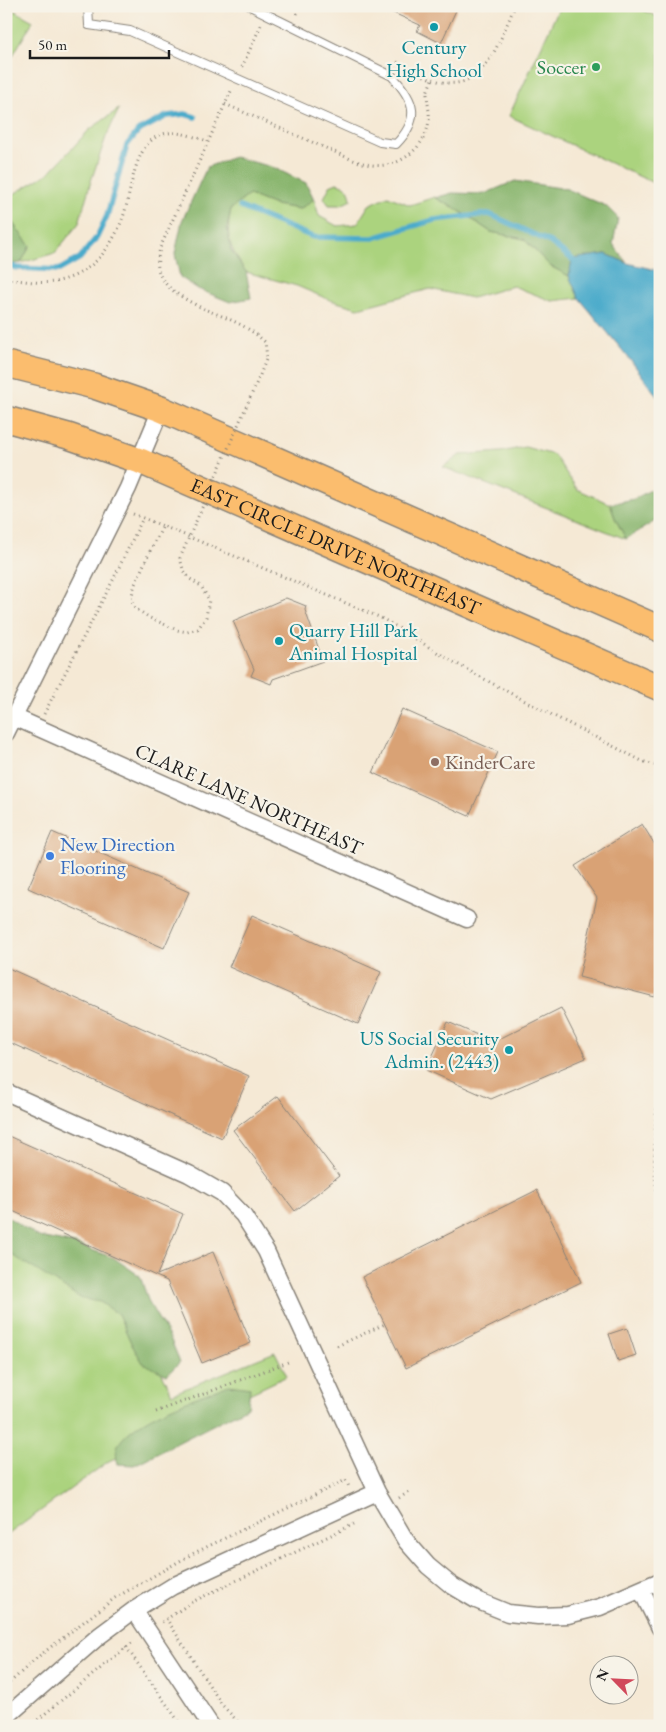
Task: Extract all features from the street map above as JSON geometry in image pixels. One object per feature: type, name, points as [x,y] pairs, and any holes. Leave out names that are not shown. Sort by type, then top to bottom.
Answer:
[{"type":"main road","points":[[6,364],[94,386],[161,409],[660,629]]},
{"type":"main road","name":"EAST CIRCLE DRIVE NORTHEAST","points":[[6,419],[68,436],[140,461],[660,688]]},
{"type":"street","points":[[6,733],[140,461],[161,409]]},
{"type":"street","name":"CLARE LANE NORTHEAST","points":[[14,717],[466,919]]},
{"type":"street","points":[[6,1092],[188,1174],[222,1193],[238,1210],[266,1251],[377,1492],[406,1542],[428,1566],[451,1585],[476,1600],[508,1613],[538,1616],[568,1615],[600,1607],[660,1581]]},
{"type":"street","points":[[6,1717],[99,1636],[134,1610],[173,1586],[377,1492]]},
{"type":"street","points":[[641,1590],[660,1628]]},
{"type":"street","points":[[134,1610],[211,1726]]},
{"type":"lane","points":[[88,6],[89,25],[130,31],[380,142],[396,144],[406,133],[412,119],[412,104],[404,89],[392,76],[250,6]]},
{"type":"path","points":[[296,15],[300,6]]},
{"type":"path","points":[[432,79],[449,83],[465,81],[476,75],[486,65],[495,50],[515,6]]},
{"type":"path","points":[[163,526],[135,584],[131,599],[135,608],[150,618],[177,630],[187,632],[198,629],[206,617],[209,600],[201,586],[190,579],[182,569],[180,558],[267,357],[265,342],[254,332],[240,323],[186,300],[160,276],[157,262],[160,248],[266,14]]},
{"type":"path","points":[[6,279],[58,281],[87,269],[106,251],[122,220],[140,158],[150,140],[163,134],[176,133],[208,141]]},
{"type":"path","points":[[37,727],[143,518],[379,617],[515,695],[642,761],[660,767]]},
{"type":"path","points":[[660,1074],[656,1108],[655,1156],[660,1212]]},
{"type":"path","points":[[337,1346],[385,1324]]},
{"type":"path","points":[[156,1412],[288,1362]]},
{"type":"path","points":[[242,1726],[222,1705],[166,1618],[192,1602],[363,1520]]},
{"type":"path","points":[[30,1726],[126,1647],[182,1726]]},
{"type":"green space","points":[[6,6],[33,21],[6,67]]},
{"type":"green space","name":"Soccer","points":[[560,6],[634,6],[660,18],[660,186],[509,116]]},
{"type":"green space","points":[[119,109],[106,137],[79,223],[55,253],[21,263],[30,246],[6,214],[6,194],[12,195],[49,173],[89,130]]},
{"type":"green space","points":[[234,157],[272,167],[306,183],[314,199],[300,209],[275,205],[249,195],[231,209],[227,228],[231,250],[246,272],[251,298],[230,302],[198,289],[180,277],[175,254],[182,221],[207,167]]},
{"type":"green space","points":[[515,181],[567,189],[606,206],[618,218],[613,244],[627,263],[606,254],[573,259],[569,276],[550,266],[524,239],[491,232],[455,208],[435,198],[452,193],[484,194]]},
{"type":"green space","points":[[337,183],[347,188],[351,200],[341,205],[329,205],[324,198],[330,186]]},
{"type":"green space","points":[[249,195],[275,205],[300,209],[314,199],[319,216],[337,226],[357,224],[369,205],[388,196],[410,205],[435,197],[491,232],[524,239],[550,266],[569,276],[579,298],[552,301],[513,286],[472,298],[430,289],[358,308],[330,300],[297,286],[246,272],[230,243],[229,219],[231,209]]},
{"type":"green space","points":[[6,214],[30,246],[21,263],[6,265]]},
{"type":"green space","points":[[525,447],[554,455],[577,489],[610,504],[626,539],[443,467],[460,455],[501,452]]},
{"type":"green space","points":[[660,485],[660,518],[626,539],[610,504],[634,499]]},
{"type":"green space","points":[[6,1216],[39,1237],[75,1244],[114,1258],[140,1276],[149,1303],[171,1340],[180,1362],[167,1375],[143,1363],[132,1345],[118,1314],[100,1302],[82,1299],[6,1251]]},
{"type":"green space","points":[[6,1250],[129,1305],[172,1394],[275,1352],[287,1376],[109,1461],[6,1536]]},
{"type":"green space","points":[[229,1385],[250,1388],[248,1407],[134,1465],[117,1464],[116,1452],[118,1445],[138,1425],[168,1409]]},
{"type":"water","points":[[606,254],[627,263],[660,271],[660,400],[632,362],[579,298],[569,276],[572,259]]},
{"type":"building","name":"Century High School","points":[[378,6],[458,6],[441,43],[417,31],[420,25]]},
{"type":"building","name":"Quarry Hill Park Animal Hospital","points":[[286,598],[306,606],[305,610],[323,661],[273,679],[271,684],[251,676],[254,669],[233,621]]},
{"type":"building","name":"KinderCare","points":[[402,709],[498,752],[469,816],[373,773]]},
{"type":"building","points":[[642,824],[660,853],[660,978],[655,997],[579,977],[597,898],[575,866]]},
{"type":"building","points":[[52,832],[189,892],[164,948],[28,888]]},
{"type":"building","points":[[252,915],[381,972],[358,1024],[229,967]]},
{"type":"building","points":[[6,967],[249,1076],[222,1138],[6,1041]]},
{"type":"building","name":"US Social Security Admin. (2443)","points":[[561,1008],[586,1058],[491,1099],[426,1070],[448,1022],[493,1042]]},
{"type":"building","points":[[278,1096],[339,1176],[295,1211],[233,1130]]},
{"type":"building","points":[[6,1135],[183,1214],[157,1275],[213,1252],[251,1343],[202,1363],[167,1281],[6,1208]]},
{"type":"building","points":[[537,1190],[581,1282],[406,1368],[362,1277]]},
{"type":"building","points":[[627,1328],[636,1355],[618,1361],[609,1334]]},
{"type":"waterway","points":[[6,265],[18,268],[59,270],[80,258],[97,237],[107,216],[127,145],[138,131],[167,116],[185,114],[195,117]]},
{"type":"waterway","points":[[240,207],[313,237],[373,238],[434,220],[489,214],[550,242],[572,259]]},
{"type":"place","name":"Century High School","points":[[434,27]]},
{"type":"place","name":"Soccer","points":[[596,67]]},
{"type":"place","name":"Quarry Hill Park Animal Hospital","points":[[279,641]]},
{"type":"place","name":"KinderCare","points":[[435,762]]},
{"type":"place","name":"New Direction Flooring","points":[[50,856]]},
{"type":"place","name":"US Social Security Admin. (2443)","points":[[509,1050]]}]
